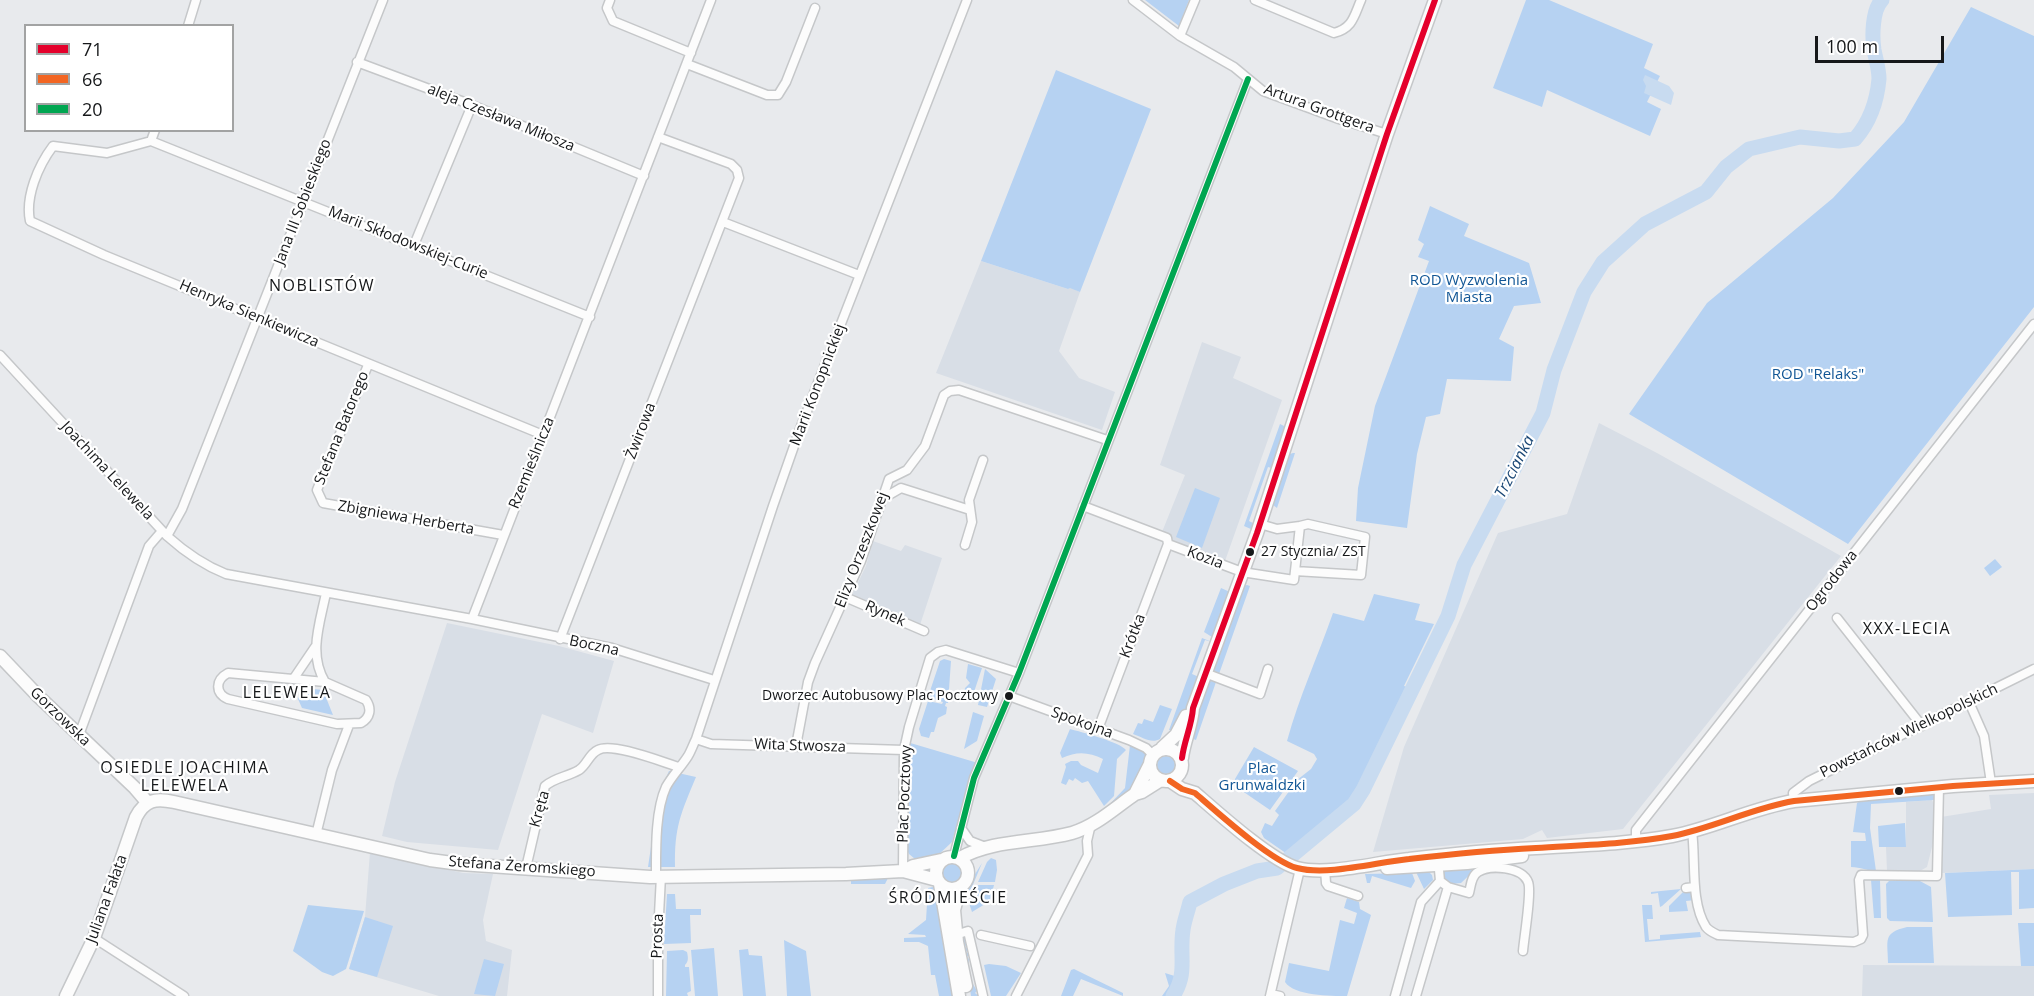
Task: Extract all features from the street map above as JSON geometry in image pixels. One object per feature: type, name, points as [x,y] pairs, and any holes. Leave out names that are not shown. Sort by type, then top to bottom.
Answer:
[{"type":"main road","points":[[1135,794],[1155,756],[1176,735],[1193,708],[1260,524],[1387,134],[1435,0]]},
{"type":"main road","name":"Gorzowska","points":[[0,656],[147,802]]},
{"type":"main road","points":[[968,996],[938,882],[936,869],[940,860],[1003,844],[1071,833],[1091,824],[1135,794],[1178,777],[1193,708]]},
{"type":"main road","points":[[1155,756],[1176,751],[1195,793]]},
{"type":"main road","points":[[1155,756],[1153,774],[1195,793],[1274,856],[1295,867],[1325,869],[1365,866],[1378,868],[1518,849],[1636,841],[1692,831],[1771,805],[1794,801],[1939,787],[2034,781]]},
{"type":"main road","name":"Stefana Żeromskiego","points":[[147,802],[164,800],[430,860],[659,877],[903,871],[938,882]]},
{"type":"main road","name":"Juliana Fałata","points":[[66,996],[94,938],[136,817],[147,802]]},
{"type":"main road","points":[[959,996],[953,940],[954,910],[960,887],[966,880],[968,872],[990,848]]},
{"type":"main road","points":[[1438,861],[1511,858],[1550,848]]},
{"type":"main road","points":[[957,857],[964,862],[968,872]]},
{"type":"main road","name":"Stefana Żeromskiego","points":[[903,871],[913,866],[940,860]]},
{"type":"main road","points":[[938,882],[950,889],[960,887]]},
{"type":"street","points":[[189,24],[196,0]]},
{"type":"street","name":"Jana III Sobieskiego","points":[[165,533],[182,509],[382,0]]},
{"type":"street","points":[[610,0],[608,8],[613,21],[691,53]]},
{"type":"street","name":"Rzemieślnicza","points":[[472,619],[711,0]]},
{"type":"street","name":"Marii Konopnickiej","points":[[677,766],[688,757],[696,739],[780,484],[967,0]]},
{"type":"street","name":"Artura Grottgera","points":[[1133,0],[1180,36],[1234,67],[1263,91],[1387,134]]},
{"type":"street","points":[[1180,36],[1195,0]]},
{"type":"street","points":[[1255,0],[1334,33],[1345,30],[1351,24],[1360,0]]},
{"type":"street","points":[[687,64],[767,95],[778,94],[786,82],[816,8]]},
{"type":"street","name":"aleja Czesława Miłosza","points":[[357,62],[472,105],[644,176]]},
{"type":"street","points":[[957,857],[961,828],[974,778],[1019,673],[1248,79]]},
{"type":"street","points":[[414,245],[472,105]]},
{"type":"street","points":[[152,141],[154,132]]},
{"type":"street","name":"Żwirowa","points":[[560,639],[740,178],[737,170],[731,164],[658,137]]},
{"type":"street","name":"Marii Skłodowskiej-Curie","points":[[152,141],[590,317]]},
{"type":"street","name":"Henryka Sienkiewicza","points":[[152,141],[107,153],[53,146],[44,158],[29,201],[30,221],[104,255],[543,435]]},
{"type":"street","points":[[723,222],[859,275]]},
{"type":"street","name":"Ogrodowa","points":[[1636,841],[1636,830],[2034,324]]},
{"type":"street","name":"Joachima Lelewela","points":[[0,355],[165,533],[149,546],[79,735]]},
{"type":"street","name":"Stefana Batorego","points":[[316,490],[368,365]]},
{"type":"street","name":"Elizy Orzeszkowej","points":[[796,746],[808,682],[861,561],[889,479],[907,470],[925,446],[944,394],[959,390],[1107,440]]},
{"type":"street","points":[[965,545],[972,522],[969,500],[983,460]]},
{"type":"street","points":[[882,499],[901,488],[907,470]]},
{"type":"street","points":[[901,488],[970,510]]},
{"type":"street","name":"Zbigniewa Herberta","points":[[316,490],[323,503],[503,536]]},
{"type":"street","name":"Kozia","points":[[1083,506],[1167,538],[1168,544],[1242,572],[1294,580],[1295,571]]},
{"type":"street","points":[[1260,524],[1277,530],[1308,524],[1365,537],[1361,575],[1295,571],[1300,526]]},
{"type":"street","points":[[165,533],[186,554],[226,574],[472,619]]},
{"type":"street","name":"Krótka","points":[[1098,729],[1168,544]]},
{"type":"street","points":[[325,682],[317,662],[315,647],[326,593]]},
{"type":"street","name":"Rynek","points":[[845,597],[924,631]]},
{"type":"street","points":[[1837,618],[1922,726]]},
{"type":"street","name":"Boczna","points":[[472,619],[612,648],[714,680]]},
{"type":"street","points":[[294,678],[315,647]]},
{"type":"street","name":"Plac Pocztowy","points":[[903,871],[904,750],[910,719],[930,658],[938,652],[948,651],[1019,673]]},
{"type":"street","points":[[1206,673],[1260,694],[1268,669]]},
{"type":"street","name":"Powstańców Wielkopolskich","points":[[1794,801],[1793,793],[1802,784],[2034,669]]},
{"type":"street","points":[[228,673],[294,678],[325,682],[362,697],[369,704],[368,718],[361,723],[349,725],[228,699],[220,693],[218,687],[221,677],[228,673]]},
{"type":"street","name":"Spokojna","points":[[1009,696],[1140,745],[1155,756]]},
{"type":"street","points":[[1969,702],[1984,736],[1992,783]]},
{"type":"street","points":[[316,835],[332,770],[349,725]]},
{"type":"street","name":"Wita Stwosza","points":[[696,739],[711,744],[904,750]]},
{"type":"street","name":"Kręta","points":[[526,868],[545,786],[554,778],[582,768],[598,749],[610,746],[677,766]]},
{"type":"street","name":"Prosta","points":[[658,996],[658,833],[662,799],[677,766]]},
{"type":"street","points":[[1692,831],[1695,887],[1706,927],[1718,935],[1858,941],[1863,935],[1859,877],[1866,874],[1937,876],[1939,787]]},
{"type":"street","points":[[1016,996],[1034,951],[1088,855],[1091,824]]},
{"type":"street","points":[[961,828],[970,841],[990,848]]},
{"type":"street","points":[[1071,833],[1080,836],[1088,844]]},
{"type":"street","points":[[1438,861],[1440,881],[1448,887],[1469,893],[1474,876],[1479,871],[1511,868],[1523,874],[1529,886],[1523,951]]},
{"type":"street","points":[[1280,996],[1270,995],[1295,867]]},
{"type":"street","points":[[1325,869],[1328,886],[1358,896]]},
{"type":"street","points":[[1395,996],[1421,902],[1440,881]]},
{"type":"street","points":[[1416,996],[1448,887]]},
{"type":"street","points":[[1686,888],[1695,887]]},
{"type":"street","points":[[953,940],[968,931],[983,996]]},
{"type":"street","points":[[981,935],[1034,951]]},
{"type":"street","points":[[94,938],[184,996]]},
{"type":"shaded area","points":[[1645,75],[1669,86],[1674,93],[1671,105],[1644,93]]},
{"type":"shaded area","points":[[981,261],[1080,292],[1059,351],[1079,378],[1115,392],[1102,430],[936,373]]},
{"type":"shaded area","points":[[1202,342],[1241,357],[1233,378],[1282,400],[1225,561],[1172,542],[1171,536],[1162,532],[1185,475],[1160,465]]},
{"type":"shaded area","points":[[1599,423],[1841,556],[1623,829],[1547,838],[1542,830],[1523,839],[1373,852],[1404,747],[1498,533],[1567,514]]},
{"type":"shaded area","points":[[873,541],[901,551],[905,545],[942,558],[920,625],[852,595],[866,566]]},
{"type":"shaded area","points":[[447,623],[559,646],[614,661],[593,733],[542,714],[498,850],[407,842],[382,836],[395,782]]},
{"type":"shaded area","points":[[2034,793],[2034,869],[1942,873],[1941,817],[1991,809],[1989,795]]},
{"type":"shaded area","points":[[1932,800],[1935,806],[1933,843],[1927,867],[1920,871],[1887,871],[1886,847],[1906,847],[1906,802]]},
{"type":"shaded area","points":[[370,852],[463,873],[493,874],[483,920],[486,941],[512,950],[507,996],[439,996],[349,969],[365,917]]},
{"type":"shaded area","points":[[308,905],[364,911],[346,969],[333,976],[322,972],[293,951]]},
{"type":"shaded area","points":[[1863,965],[2034,966],[2034,996],[1862,996]]},
{"type":"green space","points":[[1145,0],[1189,0],[1179,26]]},
{"type":"green space","points":[[1526,0],[1549,0],[1653,44],[1644,68],[1660,76],[1647,102],[1661,109],[1650,136],[1547,90],[1542,107],[1493,88]]},
{"type":"green space","name":"ROD \"Relaks\"","points":[[1971,7],[2034,36],[2034,307],[1848,544],[1629,414],[1707,303],[1833,198],[1904,122]]},
{"type":"green space","points":[[1056,70],[1151,109],[1080,292],[981,261]]},
{"type":"green space","name":"ROD Wyzwolenia Miasta","points":[[1430,206],[1469,224],[1464,236],[1529,263],[1541,303],[1514,306],[1499,339],[1514,347],[1511,381],[1447,379],[1440,414],[1426,417],[1417,454],[1407,528],[1356,521],[1358,488],[1375,406],[1429,261],[1418,257],[1424,244],[1418,240]]},
{"type":"green space","points":[[1280,424],[1288,428],[1275,469],[1268,467],[1249,521],[1255,524],[1253,530],[1244,526]]},
{"type":"green space","points":[[1295,453],[1277,508],[1273,505],[1290,454]]},
{"type":"green space","points":[[1195,488],[1220,498],[1202,548],[1176,537]]},
{"type":"green space","points":[[1995,559],[2002,567],[1990,576],[1984,568]]},
{"type":"green space","points":[[1243,586],[1250,586],[1219,674],[1213,670]]},
{"type":"green space","points":[[1221,588],[1230,592],[1212,637],[1204,632]]},
{"type":"green space","points":[[1374,594],[1420,604],[1415,620],[1434,624],[1404,686],[1412,688],[1363,790],[1353,804],[1290,856],[1264,838],[1261,832],[1265,823],[1272,826],[1279,815],[1275,811],[1297,780],[1311,769],[1317,759],[1314,754],[1287,741],[1292,725],[1333,613],[1364,621]]},
{"type":"green space","points":[[1202,638],[1212,642],[1205,640],[1192,674],[1199,677],[1188,705],[1175,731],[1169,730]]},
{"type":"green space","points":[[944,659],[951,661],[946,714],[938,718],[934,732],[931,732],[929,738],[921,736],[919,729],[928,701],[942,704],[943,702],[928,697],[940,661]]},
{"type":"green space","points":[[968,664],[982,668],[974,692],[964,693],[970,683],[966,678]]},
{"type":"green space","points":[[985,669],[996,679],[987,707],[978,705]]},
{"type":"green space","points":[[1211,681],[1216,682],[1196,740],[1190,738]]},
{"type":"green space","points":[[303,688],[323,690],[333,715],[302,708],[298,699]]},
{"type":"green space","points":[[1160,705],[1172,709],[1160,739],[1150,740],[1133,734],[1138,723],[1142,724],[1144,719],[1153,722]]},
{"type":"green space","points":[[973,712],[984,716],[977,741],[964,749]]},
{"type":"green space","points":[[1070,729],[1109,741],[1126,750],[1117,759],[1114,796],[1104,806],[1088,781],[1082,783],[1075,778],[1073,781],[1069,779],[1066,785],[1061,783],[1065,764],[1078,761],[1081,765],[1098,773],[1103,759],[1083,753],[1062,758],[1060,753]]},
{"type":"green space","points":[[907,742],[978,763],[970,779],[952,842],[935,858],[925,861],[915,859],[905,846]]},
{"type":"green space","points":[[1130,745],[1144,751],[1145,765],[1133,786],[1107,807],[1125,788]]},
{"type":"green space","name":"Plac Grunwaldzki","points":[[1254,747],[1298,771],[1270,810],[1232,784]]},
{"type":"green space","points":[[1166,756],[1172,759],[1175,765],[1172,771],[1166,774],[1160,771],[1157,765],[1160,759]]},
{"type":"green space","points":[[669,771],[696,777],[680,820],[675,867],[648,867],[659,793]]},
{"type":"green space","points":[[1933,794],[1936,798],[1934,800],[1871,804],[1870,828],[1876,871],[1851,867],[1851,841],[1866,841],[1865,833],[1853,832],[1857,803]]},
{"type":"green space","points":[[1905,823],[1906,847],[1879,847],[1878,826]]},
{"type":"green space","points":[[991,858],[996,860],[995,882],[978,882],[987,862]]},
{"type":"green space","points":[[948,861],[956,861],[963,868],[963,876],[956,883],[948,883],[941,876],[941,868]]},
{"type":"green space","points":[[982,863],[965,904],[961,907],[962,895]]},
{"type":"green space","points":[[1478,867],[1461,883],[1451,884],[1444,880],[1444,872],[1447,869]]},
{"type":"green space","points":[[2034,869],[2034,908],[2019,909],[2019,872],[2011,872],[2012,915],[1948,917],[1945,873]]},
{"type":"green space","points":[[1416,872],[1429,872],[1432,875],[1433,880],[1424,889]]},
{"type":"green space","points":[[1412,873],[1415,881],[1411,888],[1372,876],[1370,883],[1367,883],[1365,874]]},
{"type":"green space","points":[[851,878],[888,878],[885,884],[851,884]]},
{"type":"green space","points":[[1871,880],[1880,880],[1881,918],[1874,918]]},
{"type":"green space","points":[[1889,881],[1920,881],[1931,887],[1933,922],[1890,921],[1887,918],[1886,884]]},
{"type":"green space","points":[[976,885],[994,885],[990,901],[972,912],[969,903]]},
{"type":"green space","points":[[933,887],[944,927],[957,996],[939,996],[935,975],[931,975],[928,946],[919,942],[904,942],[904,938],[926,937],[925,935],[908,934],[926,920],[928,888]]},
{"type":"green space","points":[[1681,889],[1660,907],[1658,893],[1651,894],[1651,892]]},
{"type":"green space","points":[[1691,889],[1695,900],[1686,901],[1688,911],[1669,912],[1669,906],[1683,892]]},
{"type":"green space","points":[[667,894],[675,894],[676,909],[701,909],[701,915],[690,915],[691,943],[664,944]]},
{"type":"green space","points":[[1347,898],[1359,902],[1360,909],[1371,915],[1347,996],[1304,993],[1290,987],[1285,982],[1289,963],[1329,971],[1340,920],[1354,924],[1357,913],[1344,908]]},
{"type":"green space","points":[[1642,905],[1652,905],[1653,919],[1647,919],[1649,940],[1660,939],[1660,935],[1700,932],[1701,937],[1645,942]]},
{"type":"green space","points":[[365,917],[393,926],[377,977],[349,969]]},
{"type":"green space","points":[[2018,923],[2034,923],[2034,966],[2021,966]]},
{"type":"green space","points":[[1907,927],[1932,927],[1934,963],[1888,963],[1887,943],[1890,935]]},
{"type":"green space","points":[[962,936],[969,941],[965,947],[969,954],[968,965],[977,991],[975,993],[979,996],[971,996]]},
{"type":"green space","points":[[784,940],[806,951],[811,996],[787,996]]},
{"type":"green space","points":[[714,948],[718,996],[695,996],[691,950]]},
{"type":"green space","points":[[748,949],[749,955],[762,956],[766,996],[743,996],[739,950]]},
{"type":"green space","points":[[667,951],[687,952],[688,960],[685,967],[689,967],[691,991],[687,993],[688,996],[666,996]]},
{"type":"green space","points":[[484,959],[504,964],[495,996],[474,994]]},
{"type":"green space","points":[[984,965],[1006,966],[1021,973],[1006,996],[991,996]]},
{"type":"green space","points":[[1074,969],[1123,993],[1123,996],[1081,979],[1073,996],[1061,996],[1071,970]]},
{"type":"green space","points":[[1165,973],[1181,978],[1172,996],[1162,996],[1169,986]]},
{"type":"waterway","name":"Trzcianka","points":[[1173,996],[1178,988],[1182,972],[1183,930],[1190,902],[1224,884],[1257,871],[1277,868],[1354,804],[1363,790],[1448,616],[1464,565],[1543,413],[1554,370],[1584,292],[1603,262],[1645,224],[1706,192],[1726,167],[1749,149],[1800,137],[1839,141],[1855,139],[1868,119],[1878,87],[1879,75],[1873,31],[1876,10],[1882,0]]},
{"type":"transit line","name":"71","points":[[1182,758],[1193,708],[1257,533],[1387,134],[1435,0]]},
{"type":"transit line","name":"20","points":[[954,856],[974,778],[1019,673],[1248,79]]},
{"type":"transit line","name":"66","points":[[1170,781],[1182,789],[1195,793],[1244,835],[1273,856],[1286,864],[1309,870],[1353,868],[1457,854],[1655,839],[1703,828],[1763,808],[1794,801],[2034,781]]},
{"type":"place","name":"27 Stycznia/ ZST","points":[[1250,552]]},
{"type":"place","name":"Dworzec Autobusowy Plac Pocztowy","points":[[1009,696]]},
{"type":"district","name":"NOBLISTÓW","points":[[322,286]]},
{"type":"district","name":"XXX-LECIA","points":[[1907,629]]},
{"type":"district","name":"LELEWELA","points":[[287,693]]},
{"type":"district","name":"OSIEDLE JOACHIMA LELEWELA","points":[[185,777]]},
{"type":"district","name":"ŚRÓDMIEŚCIE","points":[[948,898]]}]
